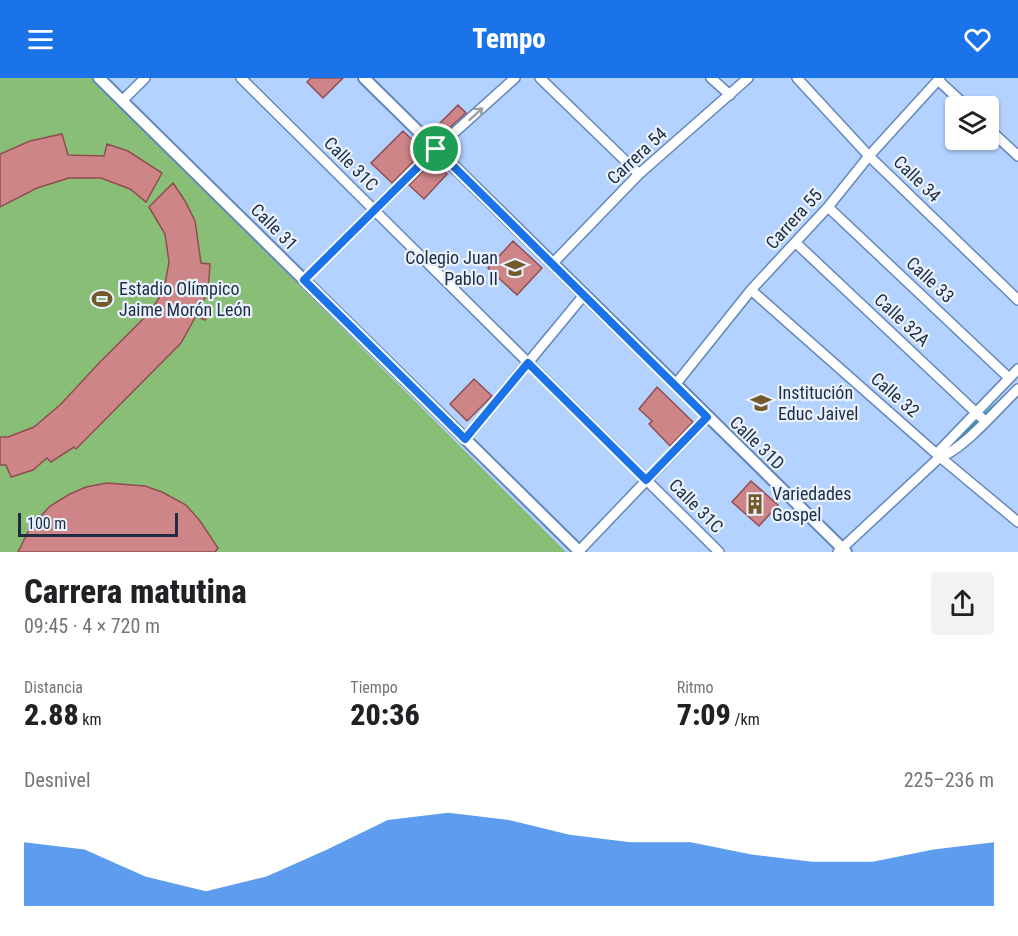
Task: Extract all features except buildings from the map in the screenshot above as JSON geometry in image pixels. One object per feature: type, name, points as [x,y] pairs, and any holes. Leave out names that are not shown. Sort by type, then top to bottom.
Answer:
[{"type":"street","name":"Calle 31","points":[[99,78],[579,551]]},
{"type":"street","points":[[122,101],[145,78]]},
{"type":"street","name":"Calle 31C","points":[[241,78],[719,552]]},
{"type":"street","name":"Calle 31D","points":[[364,78],[842,551]]},
{"type":"street","points":[[304,280],[436,149],[515,78]]},
{"type":"street","points":[[540,78],[639,174]]},
{"type":"street","points":[[711,78],[729,95]]},
{"type":"street","name":"Carrera 54","points":[[552,264],[639,174],[748,78]]},
{"type":"street","name":"Calle 34","points":[[797,78],[869,156],[1018,300]]},
{"type":"street","points":[[939,79],[956,96]]},
{"type":"street","name":"Carrera 55","points":[[675,385],[751,290],[796,243],[869,156],[939,79]]},
{"type":"street","points":[[999,138],[1018,156]]},
{"type":"street","name":"Calle 33","points":[[828,207],[1008,377]]},
{"type":"street","name":"Calle 32A","points":[[796,243],[981,417]]},
{"type":"street","name":"Calle 32","points":[[751,290],[940,457],[1018,522]]},
{"type":"street","points":[[465,439],[584,295]]},
{"type":"street","points":[[981,417],[1008,377],[1018,369]]},
{"type":"street","points":[[842,551],[940,457],[940,450],[1018,388]]},
{"type":"street","points":[[579,551],[707,417]]},
{"type":"green space","points":[[0,78],[92,78],[566,552],[0,552]]},
{"type":"waterway","points":[[949,447],[1004,397]]},
{"type":"place","name":"Colegio Juan Pablo II","points":[[515,268]]},
{"type":"place","name":"Estadio Olímpico Jaime Morón León","points":[[102,299]]},
{"type":"place","name":"Institución Educ Jaivel","points":[[761,403]]},
{"type":"place","name":"Variedades Gospel","points":[[755,504]]},
{"type":"route","points":[[436,149],[707,417],[646,480],[528,363],[465,439],[304,280],[436,149]]}]
